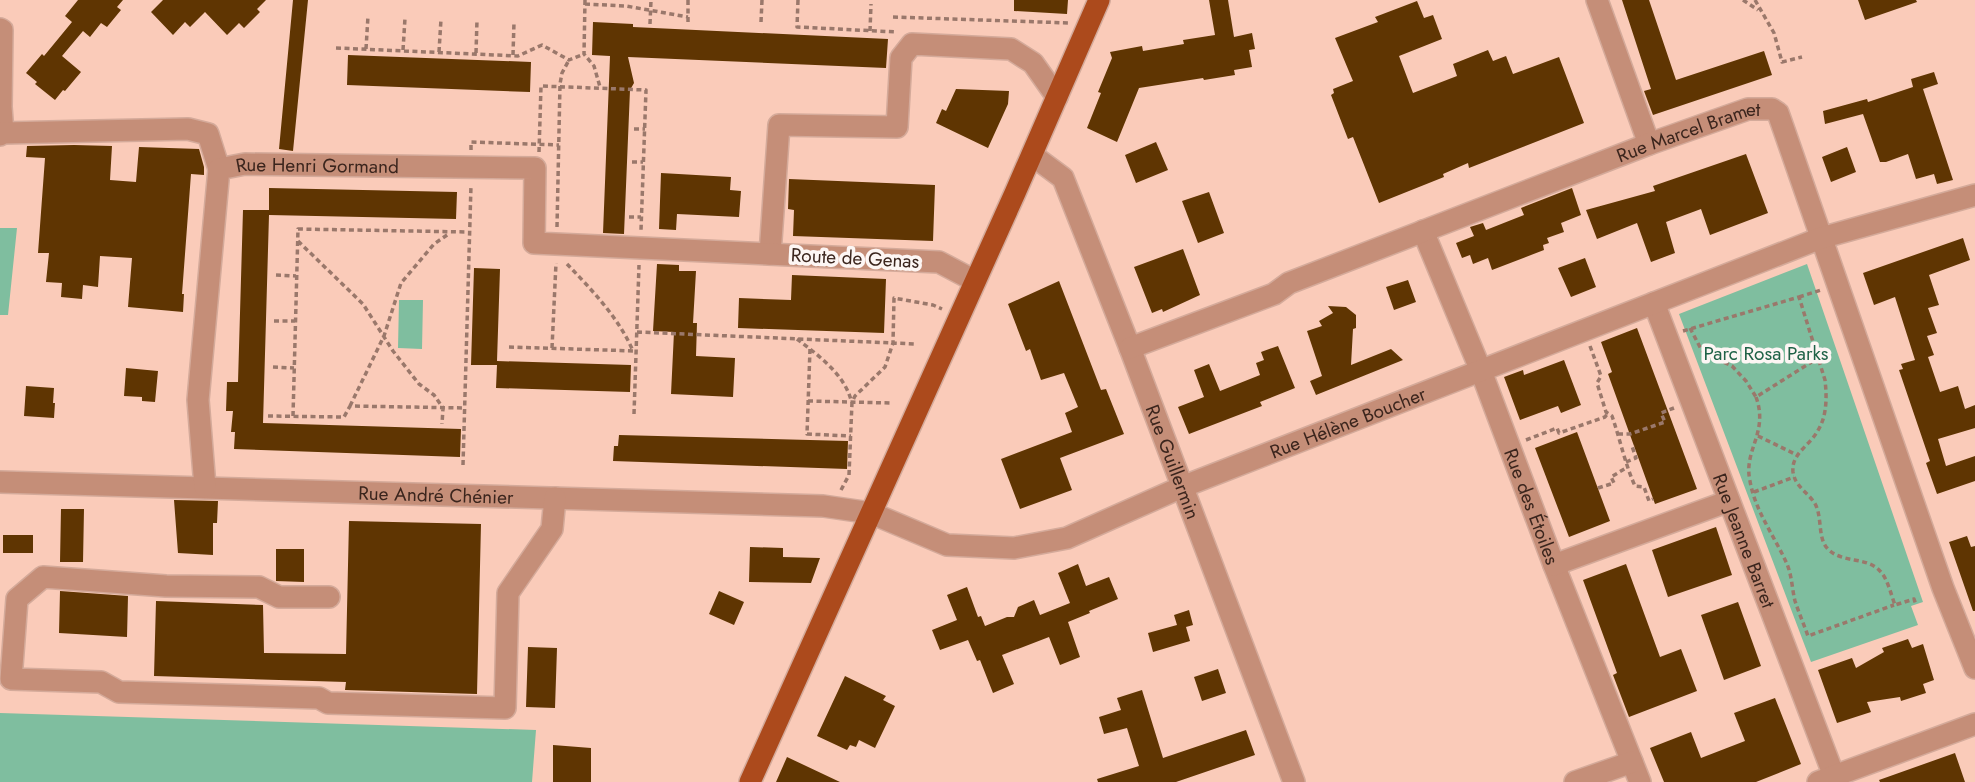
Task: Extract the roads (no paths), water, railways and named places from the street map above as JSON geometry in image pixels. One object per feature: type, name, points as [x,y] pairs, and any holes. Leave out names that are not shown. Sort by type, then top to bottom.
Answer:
[{"type":"main road","points":[[750,782],[1099,0]]},
{"type":"street","points":[[1597,0],[1649,144]]},
{"type":"street","points":[[0,29],[2,134],[188,129],[208,134],[219,169]]},
{"type":"street","name":"Route de Genas","points":[[975,281],[939,262],[770,254],[779,125],[897,127],[901,58],[912,44],[1012,49],[1033,63],[1057,97]]},
{"type":"street","name":"Rue Marcel Bramet","points":[[1130,348],[1274,294],[1289,283],[1649,144],[1748,109],[1772,109],[1778,113],[1944,588],[1975,668]]},
{"type":"street","name":"Rue Guillermin","points":[[1032,155],[1063,178],[1294,782]]},
{"type":"street","name":"Rue Henri Gormand","points":[[205,486],[198,400],[219,169],[245,164],[535,168],[534,243],[556,249],[770,254]]},
{"type":"street","name":"Rue Hélène Boucher","points":[[871,513],[947,545],[1014,548],[1067,538],[1182,487],[1821,238],[1975,195]]},
{"type":"street","name":"Rue des Étoiles","points":[[1423,231],[1481,371],[1553,565],[1636,772]]},
{"type":"street","name":"Rue Jeanne Barret","points":[[1654,303],[1738,497],[1826,779]]},
{"type":"street","name":"Rue André Chénier","points":[[0,482],[205,486],[833,507],[871,513]]},
{"type":"street","points":[[1553,565],[1738,497]]},
{"type":"street","points":[[329,597],[279,597],[259,587],[166,586],[44,577],[17,599],[6,679],[101,682],[120,692],[319,698],[328,703],[505,708],[509,593],[552,529],[555,498]]},
{"type":"street","points":[[1826,779],[1975,724]]},
{"type":"street","points":[[1575,782],[1636,772]]},
{"type":"park label","name":"Parc Rosa Parks","points":[[1766,353]]}]
